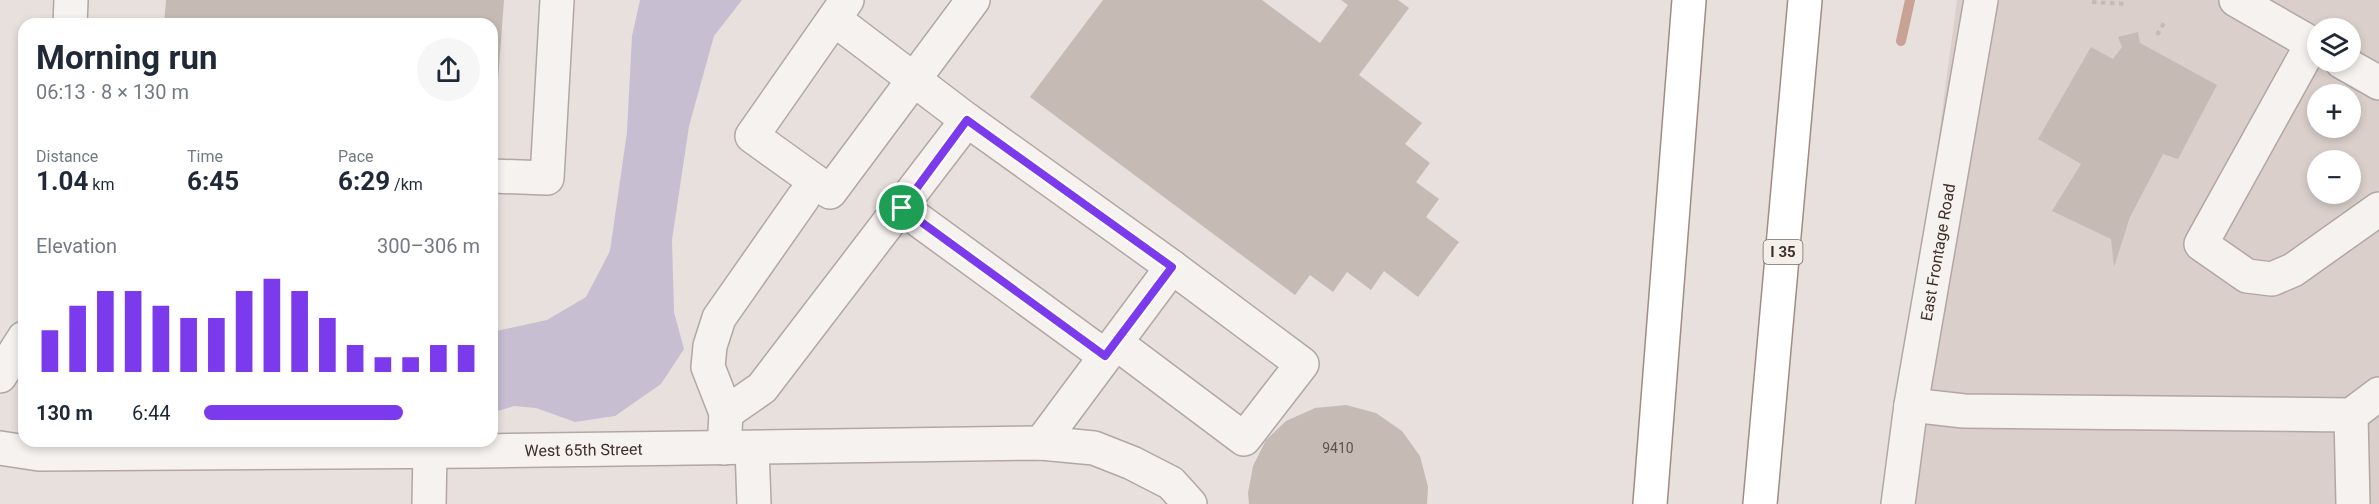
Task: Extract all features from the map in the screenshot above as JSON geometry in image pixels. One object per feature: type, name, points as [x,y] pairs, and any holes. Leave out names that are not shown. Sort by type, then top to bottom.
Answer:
[{"type":"highway","points":[[1650,504],[1689,0]]},
{"type":"highway","name":"I 35","points":[[1760,504],[1805,0]]},
{"type":"street","points":[[70,0],[70,18]]},
{"type":"street","points":[[498,176],[547,178],[557,0]]},
{"type":"street","points":[[902,208],[1244,439],[1302,364],[914,80],[840,10],[752,136],[830,192],[914,80],[973,0]]},
{"type":"street","name":"East Frontage Road","points":[[1898,504],[1911,405],[1981,0]]},
{"type":"street","points":[[2236,0],[2307,41]]},
{"type":"street","points":[[2307,60],[2201,244],[2247,276],[2272,279],[2293,270],[2379,208]]},
{"type":"street","points":[[2360,72],[2379,83]]},
{"type":"street","points":[[726,413],[762,387],[902,208],[967,120]]},
{"type":"street","points":[[754,504],[738,448],[708,368],[710,346],[719,318],[803,198]]},
{"type":"street","points":[[1041,443],[1172,267]]},
{"type":"street","points":[[0,376],[18,348]]},
{"type":"street","points":[[1911,405],[1964,411],[2351,415],[2379,394]]},
{"type":"street","points":[[2351,415],[2353,504]]},
{"type":"street","name":"West 65th Street","points":[[0,448],[39,454],[624,450],[1041,443],[1094,448],[1132,463],[1170,483],[1190,504]]},
{"type":"street","points":[[429,504],[430,451]]},
{"type":"street","points":[[2345,504],[2379,503]]},
{"type":"path","points":[[2092,2],[2126,4]]},
{"type":"path","points":[[2157,34],[2164,21]]},
{"type":"shaded area","points":[[640,0],[742,0],[714,36],[689,126],[672,240],[674,312],[684,349],[661,384],[615,416],[575,422],[536,408],[514,406],[498,411],[498,331],[547,320],[586,297],[610,251],[627,132],[632,36]]},
{"type":"shaded area","points":[[1957,0],[2379,0],[2379,504],[1890,504]]},
{"type":"building","points":[[166,0],[504,0],[498,81],[498,18],[164,18]]},
{"type":"building","points":[[1103,0],[1262,0],[1320,43],[1348,5],[1341,0],[1398,0],[1409,8],[1359,75],[1422,123],[1405,144],[1430,163],[1416,182],[1439,199],[1426,217],[1459,242],[1418,297],[1384,271],[1371,290],[1347,272],[1333,292],[1310,275],[1295,295],[1030,97]]},
{"type":"building","points":[[2138,32],[2140,43],[2217,85],[2178,159],[2163,154],[2130,217],[2114,267],[2111,239],[2052,211],[2081,164],[2038,139],[2091,47],[2113,59],[2122,47],[2118,37]]},
{"type":"building","points":[[1346,405],[1376,413],[1402,431],[1420,456],[1428,487],[1427,504],[1249,504],[1248,493],[1253,466],[1266,440],[1286,421],[1315,408]]},
{"type":"waterway","points":[[1901,41],[1910,0]]},
{"type":"route","points":[[967,120],[1172,267],[1105,356],[902,208],[967,120]]}]
